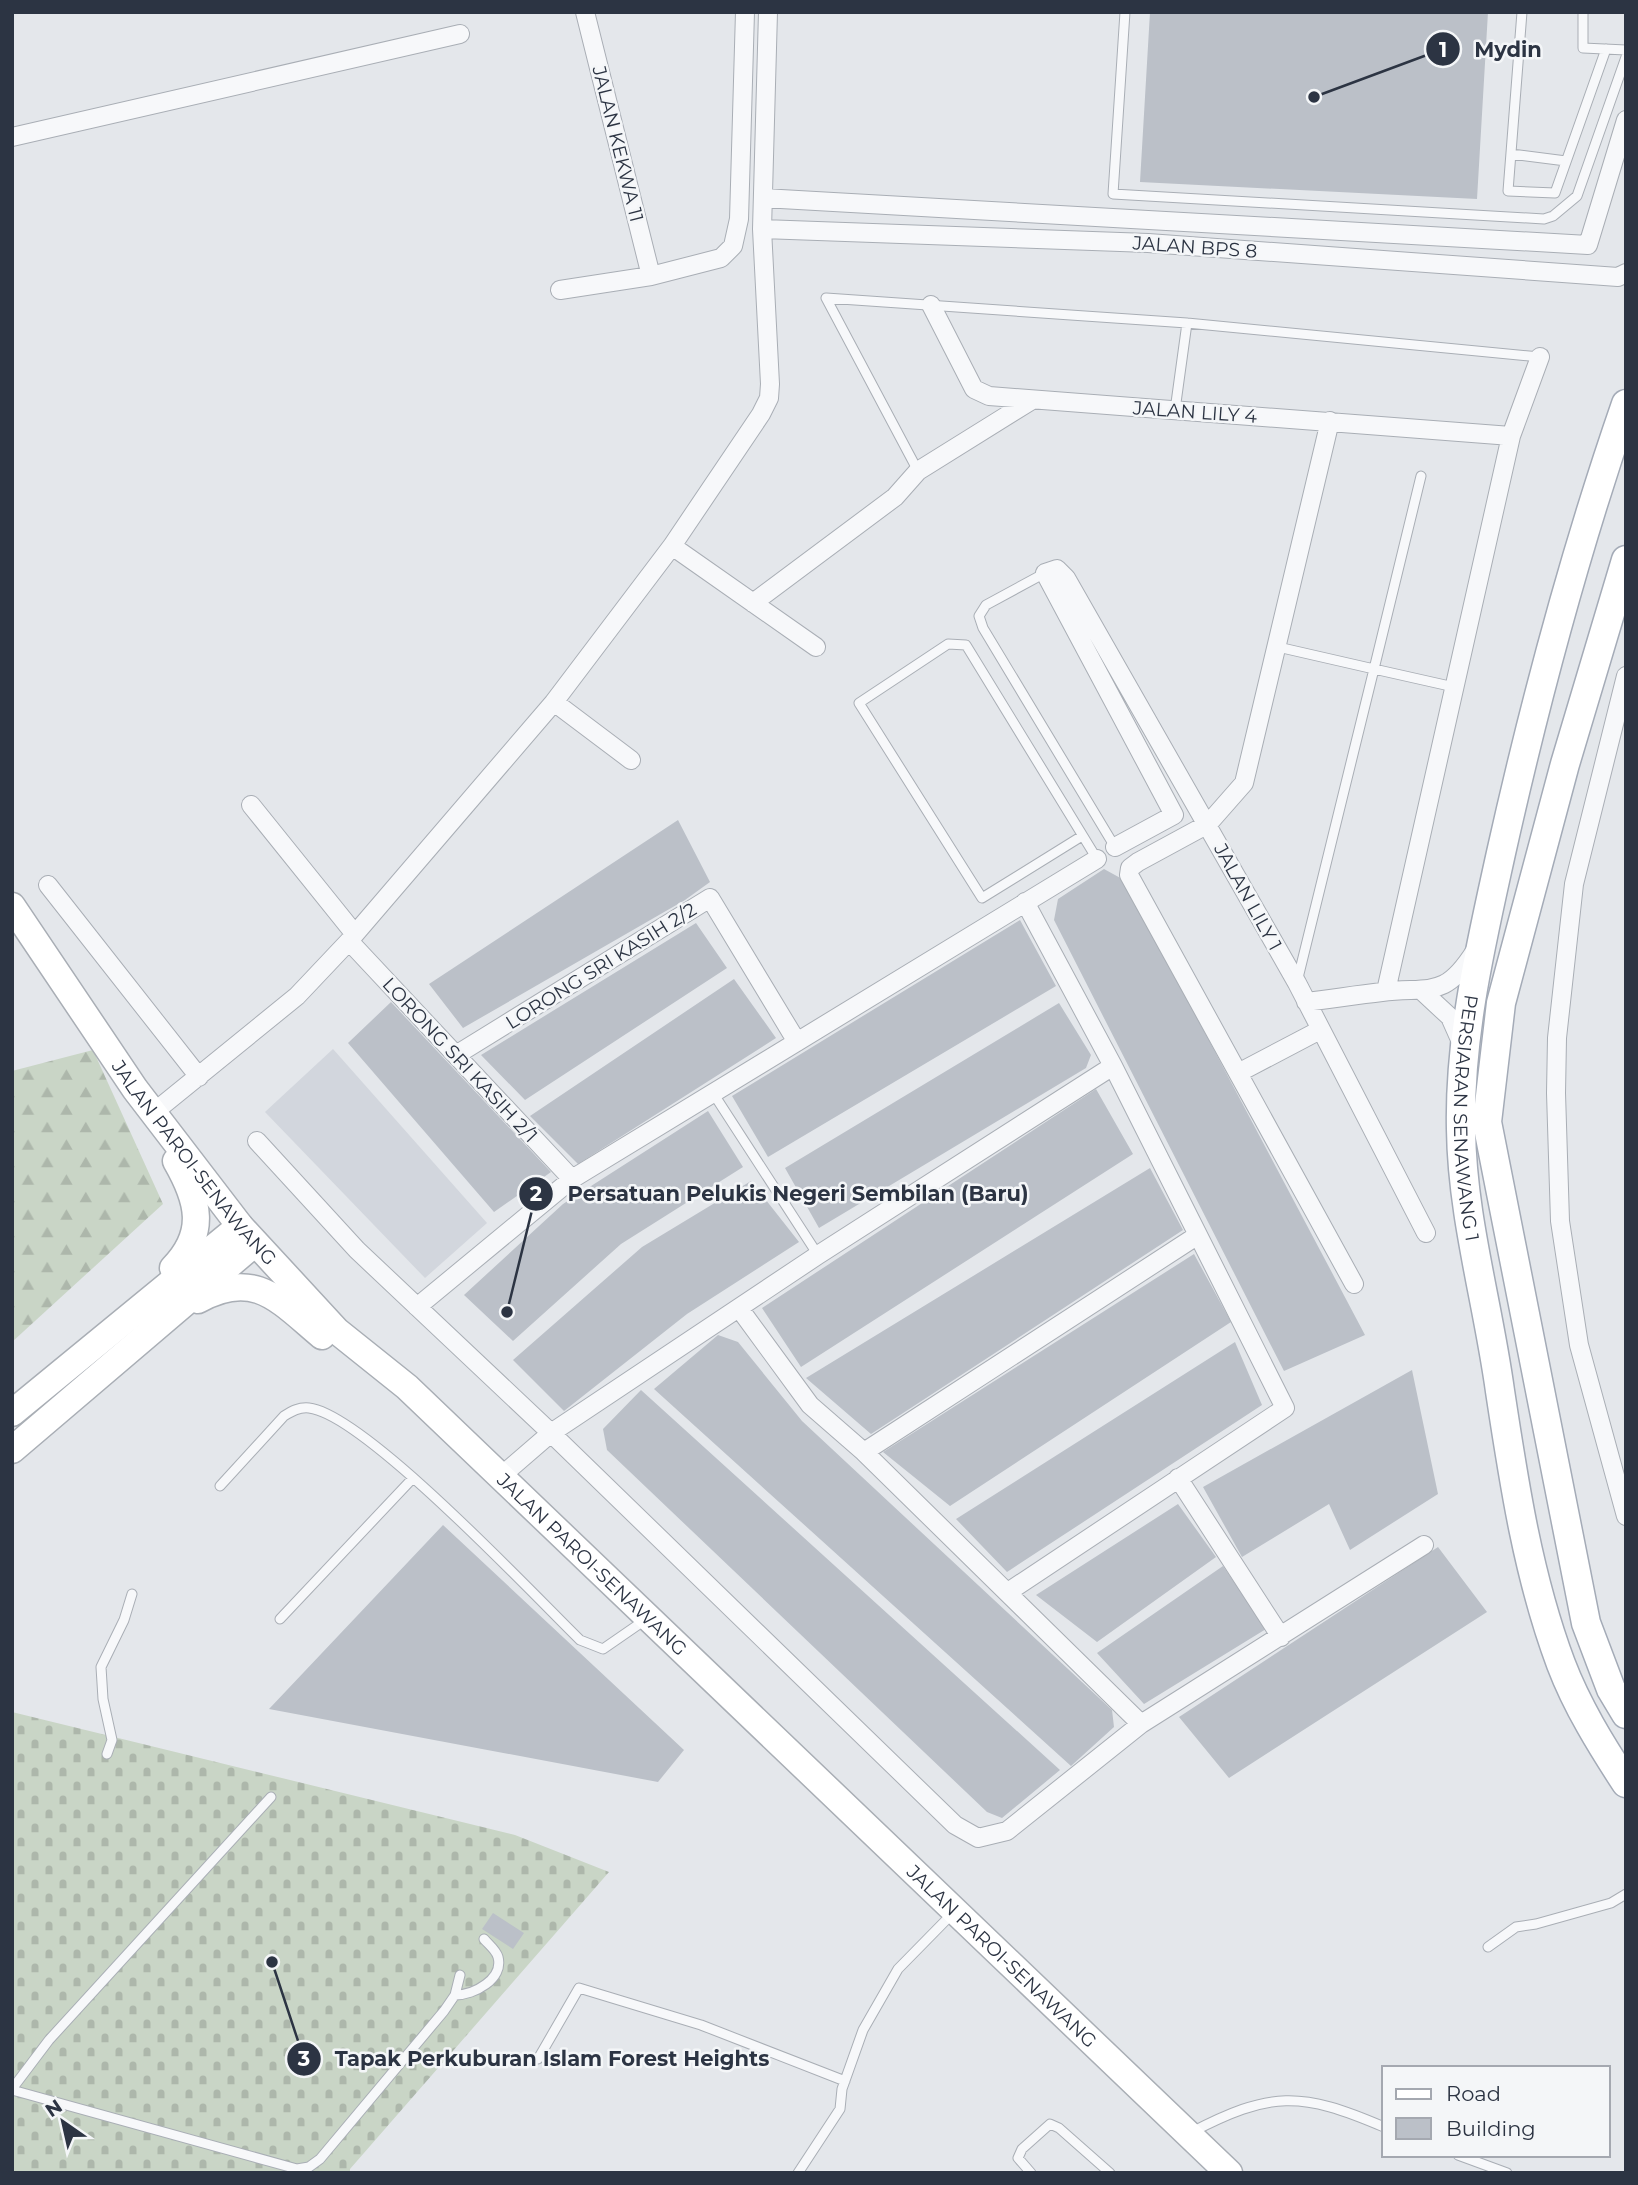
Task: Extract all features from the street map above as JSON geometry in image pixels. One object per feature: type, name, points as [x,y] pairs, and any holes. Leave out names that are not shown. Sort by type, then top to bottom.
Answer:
[{"type":"main road","name":"PERSIARAN SENAWANG 1","points":[[1626,404],[1619,449],[1532,716],[1463,1047],[1463,1189],[1491,1325],[1511,1459],[1531,1565],[1561,1664],[1591,1730],[1626,1783]]},
{"type":"main road","name":"PERSIARAN SENAWANG 1","points":[[1626,561],[1565,764],[1501,1003],[1487,1122],[1586,1623],[1612,1689],[1626,1714]]},
{"type":"main road","name":"JALAN PAROI-SENAWANG","points":[[12,906],[153,1113],[248,1234],[337,1331],[407,1387],[956,1909],[1229,2173]]},
{"type":"main road","points":[[107,1334],[187,1253],[195,1235],[196,1208],[185,1177],[135,1089]]},
{"type":"main road","points":[[12,1413],[107,1334],[248,1234]]},
{"type":"main road","points":[[12,1450],[168,1317],[248,1234]]},
{"type":"main road","points":[[168,1317],[229,1288],[269,1292],[358,1365],[407,1387]]},
{"type":"street","name":"JALAN KEKWA 11","points":[[585,12],[651,276]]},
{"type":"street","points":[[560,290],[651,276],[721,258],[733,246],[738,234],[746,12]]},
{"type":"street","points":[[153,1113],[297,996],[554,702],[672,546],[769,398],[762,229],[768,12]]},
{"type":"street","points":[[12,138],[460,34]]},
{"type":"street","points":[[763,198],[1588,244],[1626,120]]},
{"type":"street","name":"JALAN BPS 8","points":[[762,229],[1122,242],[1619,277],[1626,273]]},
{"type":"street","name":"JALAN LILY 4","points":[[931,305],[975,389],[989,396],[1511,436]]},
{"type":"street","points":[[1386,991],[1511,436],[1540,358]]},
{"type":"street","points":[[753,603],[895,497],[918,471],[1032,400]]},
{"type":"street","points":[[1330,421],[1244,783],[1208,824],[1138,862],[1130,868],[1129,875],[1240,1072],[1354,1284]]},
{"type":"street","points":[[672,546],[816,647]]},
{"type":"street","points":[[1051,571],[1174,816],[1115,847]]},
{"type":"street","name":"JALAN LILY 1","points":[[1051,571],[1066,578],[1208,824],[1297,983],[1426,1233]]},
{"type":"street","points":[[1626,676],[1574,884],[1558,1038],[1556,1093],[1560,1221],[1579,1345],[1626,1516]]},
{"type":"street","points":[[554,702],[631,760]]},
{"type":"street","name":"LORONG SRI KASIH 2/1","points":[[251,805],[351,937],[572,1179]]},
{"type":"street","points":[[417,1307],[572,1179],[1097,859]]},
{"type":"street","points":[[48,884],[199,1076]]},
{"type":"street","name":"LORONG SRI KASIH 2/2","points":[[456,1055],[710,898],[797,1042]]},
{"type":"street","points":[[1008,1592],[1285,1408],[1113,1066],[1024,902]]},
{"type":"street","points":[[1306,1002],[1386,991],[1423,992],[1439,988],[1466,965],[1484,936]]},
{"type":"street","points":[[1423,992],[1450,1017],[1463,1047]]},
{"type":"street","points":[[1240,1072],[1320,1030]]},
{"type":"street","points":[[500,1477],[551,1433],[818,1255],[1113,1066]]},
{"type":"street","points":[[257,1141],[357,1250],[551,1433],[955,1825],[978,1838],[1007,1831],[1033,1813],[1141,1724],[1424,1545]]},
{"type":"street","points":[[864,1451],[1198,1235]]},
{"type":"street","points":[[739,1308],[810,1405],[864,1451],[1141,1724]]},
{"type":"street","points":[[1178,1478],[1281,1637]]},
{"type":"lane","points":[[1125,12],[1113,194],[1544,219],[1553,216],[1577,196],[1626,57]]},
{"type":"lane","points":[[1522,12],[1508,191],[1555,193],[1606,49]]},
{"type":"lane","points":[[1583,12],[1583,48],[1626,50]]},
{"type":"lane","points":[[1511,153],[1566,161]]},
{"type":"lane","points":[[918,471],[826,298],[1187,323],[1540,358]]},
{"type":"lane","points":[[1175,411],[1187,323]]},
{"type":"lane","points":[[1297,983],[1421,476]]},
{"type":"lane","points":[[1051,571],[986,605],[979,616],[983,628],[1115,847]]},
{"type":"lane","points":[[1082,836],[982,898],[859,703],[948,644],[966,645],[1097,859]]},
{"type":"lane","points":[[1278,647],[1454,687]]},
{"type":"lane","points":[[713,1093],[818,1255]]},
{"type":"lane","points":[[220,1486],[284,1416],[296,1409],[308,1408],[338,1419],[413,1478],[580,1640],[603,1649],[649,1616]]},
{"type":"lane","points":[[280,1619],[413,1478]]},
{"type":"lane","points":[[107,1754],[112,1740],[103,1699],[101,1667],[124,1620],[132,1594]]},
{"type":"lane","points":[[271,1797],[48,2040],[12,2090],[297,2169],[311,2170],[456,1995],[460,1975]]},
{"type":"lane","points":[[1488,1947],[1516,1927],[1611,1903],[1626,1894]]},
{"type":"lane","points":[[798,2173],[840,2109],[845,2081],[863,2030],[898,1969],[956,1909]]},
{"type":"lane","points":[[456,1995],[465,1995],[480,1988],[494,1977],[499,1967],[498,1954],[484,1939]]},
{"type":"lane","points":[[538,2059],[579,1988],[701,2025],[845,2081]]},
{"type":"lane","points":[[1188,2134],[1231,2111],[1273,2101],[1308,2099],[1382,2126]]},
{"type":"lane","points":[[1031,2173],[1018,2158],[1022,2149],[1050,2124],[1059,2128],[1110,2173]]},
{"type":"lane","points":[[1463,2157],[1507,2173]]},
{"type":"shaded area","points":[[333,1049],[487,1223],[425,1278],[265,1112]]},
{"type":"green space","points":[[93,1050],[163,1204],[12,1342],[12,1071]]},
{"type":"green space","points":[[12,1712],[515,1835],[609,1872],[350,2169],[350,2173],[12,2173]]},
{"type":"building","points":[[1150,12],[1488,12],[1477,199],[1140,182]]},
{"type":"building","points":[[678,820],[710,882],[685,900],[463,1028],[429,984]]},
{"type":"building","points":[[1104,869],[1124,880],[1365,1335],[1284,1371],[1054,920],[1058,899]]},
{"type":"building","points":[[1020,920],[1056,986],[768,1157],[732,1096]]},
{"type":"building","points":[[696,923],[727,968],[525,1100],[481,1055]]},
{"type":"building","points":[[734,979],[776,1038],[578,1164],[530,1116]]},
{"type":"building","points":[[391,1002],[551,1172],[494,1212],[348,1043]]},
{"type":"building","points":[[1059,1003],[1091,1055],[1086,1068],[819,1228],[785,1168]]},
{"type":"building","points":[[1096,1089],[1133,1154],[801,1367],[762,1308]]},
{"type":"building","points":[[708,1111],[743,1167],[621,1244],[513,1341],[464,1295],[563,1204]]},
{"type":"building","points":[[1150,1168],[1183,1230],[871,1434],[806,1378]]},
{"type":"building","points":[[751,1181],[799,1242],[687,1314],[564,1411],[513,1360],[642,1247]]},
{"type":"building","points":[[1194,1254],[1231,1322],[950,1506],[883,1452]]},
{"type":"building","points":[[718,1335],[738,1342],[802,1421],[1112,1710],[1114,1727],[1071,1766],[654,1389]]},
{"type":"building","points":[[1235,1342],[1262,1405],[1007,1572],[956,1519]]},
{"type":"building","points":[[1412,1370],[1438,1494],[1350,1550],[1329,1504],[1242,1557],[1203,1487]]},
{"type":"building","points":[[641,1390],[1060,1770],[1002,1818],[987,1812],[607,1450],[603,1429]]},
{"type":"building","points":[[1178,1504],[1216,1557],[1097,1642],[1036,1595]]},
{"type":"building","points":[[443,1525],[684,1750],[658,1782],[269,1709]]},
{"type":"building","points":[[1438,1547],[1487,1612],[1229,1778],[1179,1717]]},
{"type":"building","points":[[1223,1566],[1266,1629],[1144,1704],[1097,1653]]},
{"type":"building","points":[[493,1913],[524,1933],[513,1949],[482,1929]]},
{"type":"place","name":"Mydin","points":[[1314,97]]},
{"type":"place","name":"Persatuan Pelukis Negeri Sembilan (Baru)","points":[[507,1312]]},
{"type":"place","name":"Tapak Perkuburan Islam Forest Heights","points":[[272,1962]]}]
